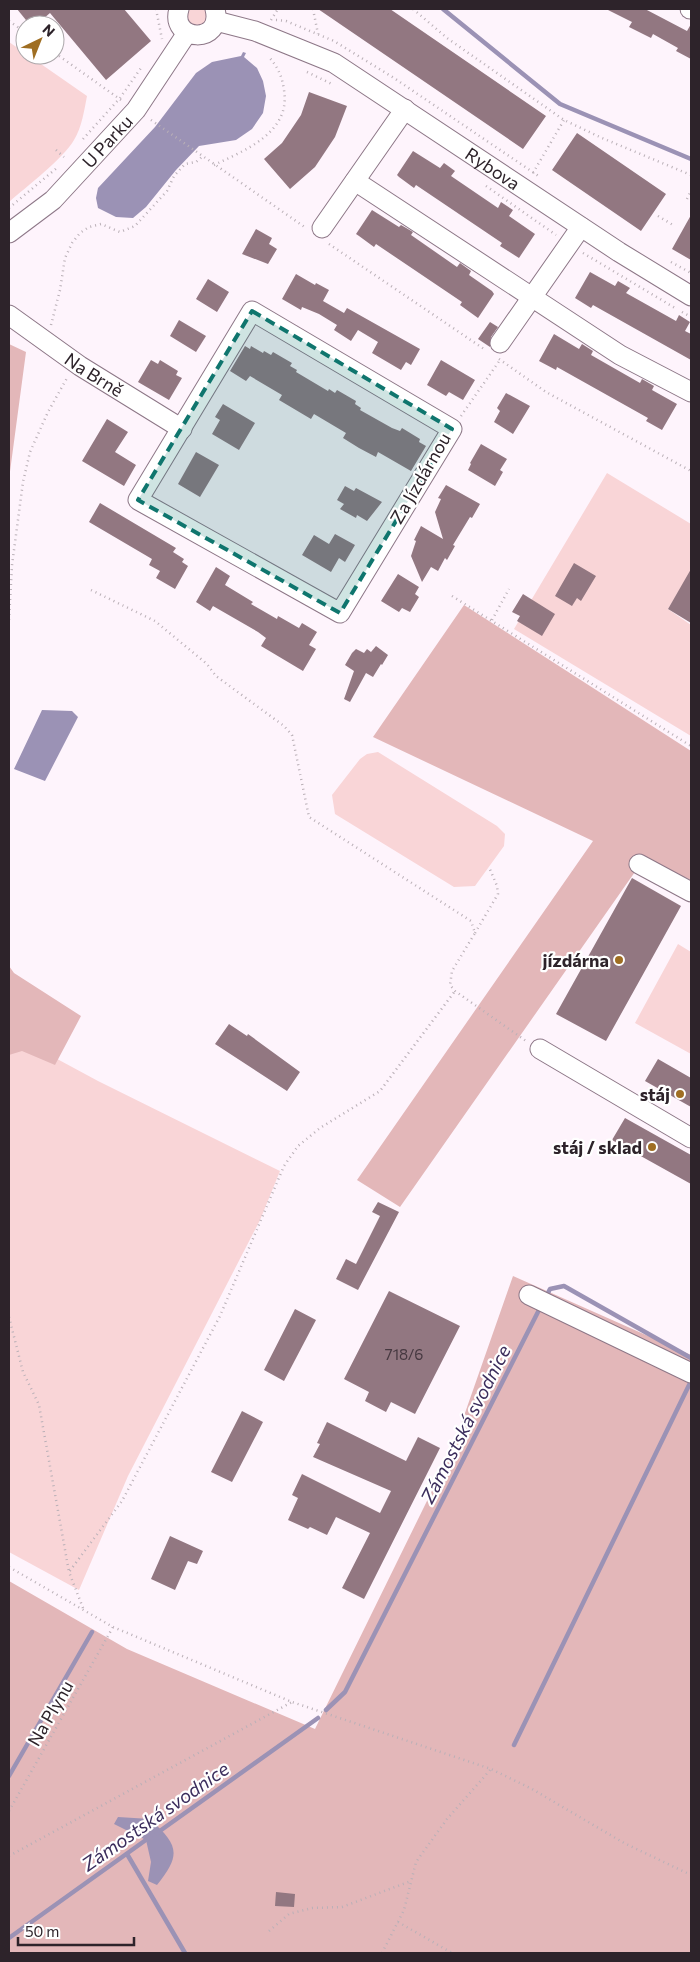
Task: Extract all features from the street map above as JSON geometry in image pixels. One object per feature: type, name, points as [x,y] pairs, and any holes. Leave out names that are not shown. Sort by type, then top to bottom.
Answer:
[{"type":"street","points":[[179,9],[177,18],[179,24],[187,33]]},
{"type":"street","name":"Rybova","points":[[187,33],[198,36],[204,34],[213,26],[215,15],[334,63],[619,252],[691,296]]},
{"type":"street","name":"U Parku","points":[[9,232],[53,200],[136,110],[187,33]]},
{"type":"street","points":[[321,234],[355,181],[405,110]]},
{"type":"street","points":[[355,181],[620,355],[691,392]]},
{"type":"street","points":[[494,352],[581,227]]},
{"type":"street","name":"Za Jízdárnou","points":[[252,311],[452,429],[340,613],[138,500],[252,311]]},
{"type":"street","name":"Na Brně","points":[[9,315],[76,362],[182,429]]},
{"type":"street","points":[[639,864],[691,892]]},
{"type":"street","points":[[540,1049],[691,1138]]},
{"type":"street","points":[[529,1295],[691,1373]]},
{"type":"path","points":[[156,9],[162,39],[158,45]]},
{"type":"path","points":[[271,20],[278,9]]},
{"type":"path","points":[[313,9],[318,34]]},
{"type":"path","points":[[413,9],[447,38],[564,120],[691,175]]},
{"type":"path","points":[[214,165],[247,150],[272,130],[282,118],[286,101],[282,81],[278,67],[264,51]]},
{"type":"path","points":[[267,55],[276,58]]},
{"type":"path","points":[[65,60],[214,165],[321,234],[494,352],[546,392],[691,471]]},
{"type":"path","points":[[83,140],[120,98],[142,67]]},
{"type":"path","points":[[300,69],[338,87]]},
{"type":"path","points":[[416,92],[542,178]]},
{"type":"path","points":[[533,173],[564,120]]},
{"type":"path","points":[[56,150],[64,156]]},
{"type":"path","points":[[9,208],[71,154]]},
{"type":"path","points":[[50,327],[60,290],[65,258],[72,243],[80,233],[89,227],[101,224],[120,232],[134,226],[167,191],[174,176],[185,164],[196,162],[203,156]]},
{"type":"path","points":[[687,199],[691,191]]},
{"type":"path","points":[[658,216],[673,225]]},
{"type":"path","points":[[569,244],[601,265],[691,317]]},
{"type":"path","points":[[452,429],[494,352]]},
{"type":"path","points":[[9,620],[12,565],[23,482],[30,452],[48,412],[76,362]]},
{"type":"path","points":[[492,620],[510,589]]},
{"type":"path","points":[[91,590],[155,621],[208,664],[216,676],[284,726],[292,735],[310,817],[467,918],[471,921],[475,933]]},
{"type":"path","points":[[452,596],[691,746]]},
{"type":"path","points":[[489,867],[498,886],[498,894],[452,971],[450,985],[455,992],[520,1038],[540,1049]]},
{"type":"path","points":[[70,1572],[127,1492],[220,1316],[284,1166],[298,1146],[320,1128],[380,1091],[455,992]]},
{"type":"path","points":[[9,1317],[23,1372],[39,1404],[70,1572],[83,1609]]},
{"type":"path","points":[[9,1566],[113,1627],[292,1702],[491,1769],[532,1789],[624,1843],[691,1875]]},
{"type":"path","name":"Na Plynu","points":[[9,1811],[113,1627]]},
{"type":"path","points":[[9,1856],[292,1702]]},
{"type":"path","points":[[382,1953],[404,1910],[416,1862],[447,1819],[491,1769]]},
{"type":"path","points":[[269,1931],[290,1914],[312,1908],[342,1907],[411,1882]]},
{"type":"path","points":[[398,1922],[452,1953]]},
{"type":"highlighted area","points":[[252,311],[452,429],[340,613],[138,500]]},
{"type":"shaded area","points":[[187,9],[206,9],[208,18],[202,27],[187,24]]},
{"type":"shaded area","points":[[9,42],[15,46],[15,65],[42,65],[87,96],[79,130],[69,148],[9,202]]},
{"type":"shaded area","points":[[243,52],[246,53],[244,57],[257,68],[263,81],[266,96],[263,113],[252,129],[236,140],[199,146],[176,170],[146,207],[133,218],[116,217],[98,208],[96,198],[98,188],[155,127],[196,73],[212,62],[241,56]]},
{"type":"shaded area","points":[[9,344],[26,352],[9,479]]},
{"type":"shaded area","points":[[607,473],[691,524],[691,571],[668,609],[691,625],[691,736],[514,629]]},
{"type":"shaded area","points":[[464,605],[691,751],[691,880],[644,859],[400,1207],[357,1180],[593,841],[373,737]]},
{"type":"shaded area","points":[[42,710],[72,711],[78,717],[45,781],[14,769]]},
{"type":"shaded area","points":[[378,752],[497,826],[505,834],[504,846],[475,886],[454,887],[335,814],[332,795],[360,759],[367,754]]},
{"type":"shaded area","points":[[678,944],[691,952],[691,1054],[635,1023]]},
{"type":"shaded area","points":[[9,966],[14,973],[81,1016],[55,1065],[22,1051],[9,1055]]},
{"type":"shaded area","points":[[9,1033],[98,1081],[280,1171],[260,1220],[128,1476],[79,1590],[9,1552]]},
{"type":"shaded area","points":[[513,1276],[691,1355],[691,1953],[9,1953],[9,1581],[127,1649],[315,1729],[452,1450]]},
{"type":"shaded area","points":[[118,1817],[150,1819],[171,1843],[173,1857],[157,1885],[148,1881],[151,1862],[146,1840],[114,1824]]},
{"type":"building","points":[[17,9],[124,9],[151,41],[106,80],[65,31],[65,15],[52,15],[50,13],[48,15],[22,15]]},
{"type":"building","points":[[318,9],[390,9],[546,116],[523,149]]},
{"type":"building","points":[[606,9],[645,9],[687,31],[691,24],[691,59],[676,51],[678,48],[653,34],[651,38],[629,27],[632,22]]},
{"type":"building","points":[[309,92],[347,106],[335,137],[315,167],[290,189],[264,159],[282,143],[301,115]]},
{"type":"building","points":[[577,133],[666,194],[641,231],[552,170]]},
{"type":"building","points":[[413,151],[440,168],[444,163],[455,171],[451,176],[498,208],[501,202],[513,210],[509,216],[535,234],[519,258],[500,246],[502,243],[416,185],[414,188],[397,175]]},
{"type":"building","points":[[372,210],[399,227],[401,225],[413,232],[411,235],[457,267],[460,263],[471,271],[469,275],[492,291],[494,294],[478,318],[460,305],[462,302],[376,244],[374,247],[356,234]]},
{"type":"building","points":[[691,215],[691,260],[672,249]]},
{"type":"building","points":[[256,229],[272,238],[269,244],[277,249],[268,264],[242,254]]},
{"type":"building","points":[[590,272],[615,286],[618,281],[630,288],[626,293],[676,321],[679,315],[690,322],[685,331],[691,334],[691,360],[593,305],[591,308],[575,298]]},
{"type":"building","points":[[296,274],[315,285],[316,283],[329,290],[323,301],[344,313],[347,308],[420,349],[411,365],[406,362],[401,370],[372,353],[378,342],[358,330],[351,341],[334,330],[337,325],[319,314],[302,307],[301,310],[282,299]]},
{"type":"building","points":[[208,279],[229,292],[217,312],[196,299]]},
{"type":"building","points":[[179,320],[206,336],[196,352],[170,336]]},
{"type":"building","points":[[490,322],[498,327],[491,337],[490,347],[478,339]]},
{"type":"building","points":[[554,334],[579,349],[582,344],[593,351],[591,355],[640,383],[642,379],[654,386],[652,390],[677,404],[662,430],[646,421],[648,418],[557,367],[556,370],[539,361]]},
{"type":"building","points":[[245,346],[250,349],[251,346],[271,355],[273,352],[292,363],[290,366],[297,370],[296,372],[328,391],[329,389],[335,393],[337,390],[356,401],[355,404],[361,408],[360,410],[392,428],[400,431],[402,428],[420,439],[419,442],[426,446],[411,471],[378,452],[376,457],[359,448],[343,438],[346,433],[314,414],[311,419],[279,400],[282,395],[250,376],[246,381],[230,371]]},
{"type":"building","points":[[151,360],[158,364],[160,360],[178,371],[176,375],[182,378],[169,400],[138,382]]},
{"type":"building","points":[[441,360],[475,380],[463,400],[449,392],[446,396],[427,385]]},
{"type":"building","points":[[506,393],[530,406],[513,434],[494,422],[500,411],[497,408]]},
{"type":"building","points":[[223,404],[255,423],[239,450],[212,434],[220,420],[215,417]]},
{"type":"building","points":[[107,419],[128,432],[115,452],[136,465],[124,486],[82,461]]},
{"type":"building","points":[[481,444],[507,459],[500,470],[503,472],[495,486],[468,470]]},
{"type":"building","points":[[196,452],[219,465],[200,497],[178,484]]},
{"type":"building","points":[[446,485],[480,504],[453,545],[455,546],[447,560],[445,558],[438,571],[431,567],[422,582],[411,556],[416,541],[414,540],[421,526],[443,539],[435,512],[441,499],[438,498]]},
{"type":"building","points":[[345,486],[354,491],[356,488],[382,502],[367,521],[357,515],[356,518],[340,509],[344,504],[337,500]]},
{"type":"building","points":[[100,503],[176,548],[173,552],[184,559],[182,562],[188,566],[175,589],[156,578],[160,571],[149,565],[152,559],[89,522]]},
{"type":"building","points":[[335,534],[355,545],[345,562],[339,558],[331,572],[302,555],[314,535],[329,544]]},
{"type":"building","points":[[574,563],[596,576],[581,601],[577,598],[572,606],[555,596]]},
{"type":"building","points":[[216,567],[230,576],[225,585],[253,602],[251,604],[277,619],[278,616],[299,628],[302,623],[317,632],[309,645],[316,649],[303,671],[261,646],[266,638],[258,632],[213,606],[210,611],[196,602]]},
{"type":"building","points":[[691,569],[691,623],[668,609]]},
{"type":"building","points":[[398,574],[419,587],[415,594],[419,597],[410,612],[402,608],[399,612],[381,601]]},
{"type":"building","points":[[523,594],[555,614],[542,636],[517,621],[520,616],[512,612]]},
{"type":"building","points":[[376,646],[388,655],[382,665],[373,677],[366,673],[350,702],[344,699],[354,671],[345,665],[352,653],[356,649],[364,653],[367,649],[371,652]]},
{"type":"building","name":"jízdárna","points":[[632,878],[681,906],[606,1041],[556,1014]]},
{"type":"building","points":[[229,1024],[247,1036],[248,1034],[300,1072],[287,1091],[215,1044]]},
{"type":"building","name":"stáj","points":[[658,1059],[691,1078],[691,1107],[645,1081]]},
{"type":"building","name":"stáj / sklad","points":[[625,1118],[691,1155],[691,1184],[612,1140]]},
{"type":"building","points":[[378,1202],[399,1212],[358,1290],[336,1279],[346,1259],[356,1264],[380,1216],[372,1212]]},
{"type":"building","points":[[389,1291],[460,1326],[415,1414],[391,1402],[386,1412],[365,1401],[369,1392],[344,1379]]},
{"type":"building","points":[[295,1309],[316,1320],[284,1381],[264,1370]]},
{"type":"building","points":[[242,1411],[263,1422],[232,1482],[211,1472]]},
{"type":"building","points":[[327,1422],[406,1461],[418,1437],[440,1448],[364,1599],[342,1588],[370,1533],[336,1517],[327,1535],[288,1520],[298,1498],[292,1495],[302,1474],[380,1513],[391,1491],[313,1457],[320,1444],[317,1443]]},
{"type":"building","points":[[170,1536],[203,1551],[197,1564],[188,1561],[175,1590],[151,1579]]},
{"type":"building","points":[[276,1892],[295,1894],[294,1907],[275,1906]]},
{"type":"waterway","name":"Zámostská svodnice","points":[[443,9],[560,104],[691,159]]},
{"type":"waterway","name":"Zámostská svodnice","points":[[546,1297],[550,1289],[564,1286],[691,1358]]},
{"type":"waterway","name":"Zámostská svodnice","points":[[326,1710],[345,1692],[541,1306]]},
{"type":"waterway","points":[[514,1745],[691,1381]]},
{"type":"waterway","points":[[9,1776],[92,1632]]},
{"type":"waterway","name":"Zámostská svodnice","points":[[157,1833],[318,1718]]},
{"type":"waterway","name":"Zámostská svodnice","points":[[9,1938],[150,1837]]},
{"type":"waterway","points":[[127,1854],[185,1953]]},
{"type":"place","name":"jízdárna","points":[[619,960]]},
{"type":"place","name":"stáj","points":[[680,1094]]},
{"type":"place","name":"stáj / sklad","points":[[652,1147]]}]
